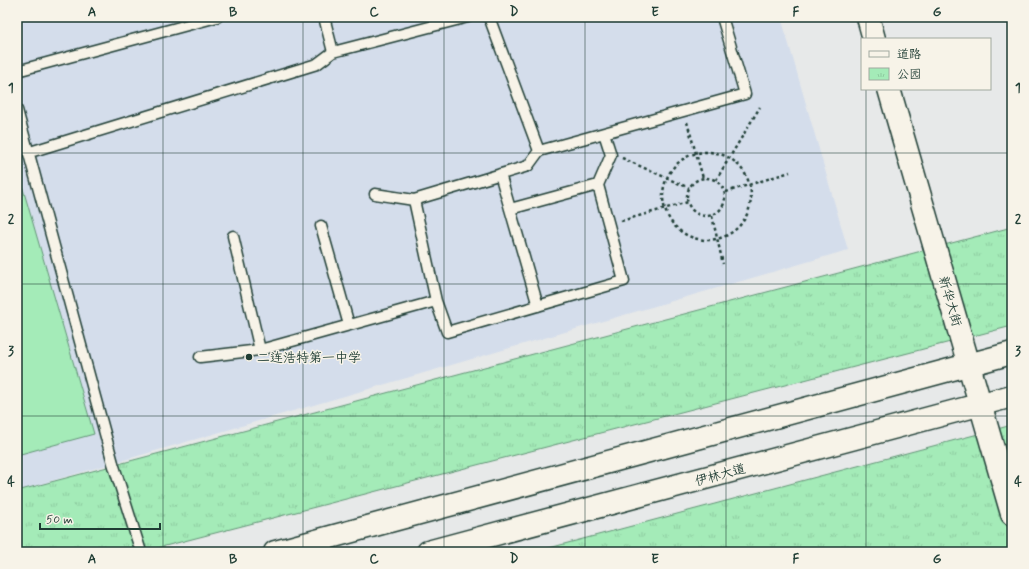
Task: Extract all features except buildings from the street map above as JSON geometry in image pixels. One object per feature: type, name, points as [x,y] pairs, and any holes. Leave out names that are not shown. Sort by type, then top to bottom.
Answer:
[{"type":"main road","points":[[868,17],[874,38]]},
{"type":"main road","name":"新华大街","points":[[889,90],[970,364],[1012,514]]},
{"type":"main road","points":[[275,552],[1012,353]]},
{"type":"main road","name":"伊林大道","points":[[428,552],[1012,396]]},
{"type":"lane","points":[[17,71],[217,17]]},
{"type":"lane","points":[[324,17],[333,52]]},
{"type":"lane","points":[[30,152],[318,64],[333,52],[468,17]]},
{"type":"lane","points":[[488,17],[539,151]]},
{"type":"lane","points":[[375,194],[414,200],[528,166],[539,151],[745,94],[722,17]]},
{"type":"lane","points":[[17,110],[30,152],[113,463],[140,552]]},
{"type":"lane","points":[[414,200],[436,301],[447,332],[624,282],[598,185],[611,155],[604,133]]},
{"type":"lane","points":[[500,174],[538,306]]},
{"type":"lane","points":[[510,209],[598,185]]},
{"type":"lane","points":[[321,226],[350,325]]},
{"type":"lane","points":[[234,236],[260,350]]},
{"type":"lane","points":[[200,357],[260,350],[436,301]]},
{"type":"path","points":[[716,180],[760,107]]},
{"type":"path","points":[[684,111],[703,178]]},
{"type":"path","points":[[709,152],[730,158],[739,166],[750,184],[751,195],[748,213],[739,226],[724,237],[705,240],[690,236],[674,226],[665,209],[663,194],[666,178],[675,165],[696,153],[709,152]]},
{"type":"path","points":[[611,155],[614,154],[689,188]]},
{"type":"path","points":[[726,192],[790,172]]},
{"type":"path","points":[[703,178],[716,180],[726,192],[724,207],[712,216],[697,214],[691,209],[688,202],[689,188],[695,181],[703,178]]},
{"type":"path","points":[[608,225],[688,202]]},
{"type":"path","points":[[712,216],[723,264]]},
{"type":"shaded area","name":"二连浩特第一中学","points":[[17,17],[781,17],[848,250],[17,491]]},
{"type":"green space","points":[[17,168],[94,434],[17,455]]},
{"type":"green space","points":[[1012,227],[1012,326],[142,552],[17,552],[17,491]]},
{"type":"green space","points":[[1012,425],[1012,552],[534,552]]},
{"type":"place","name":"二连浩特第一中学","points":[[249,357]]}]
